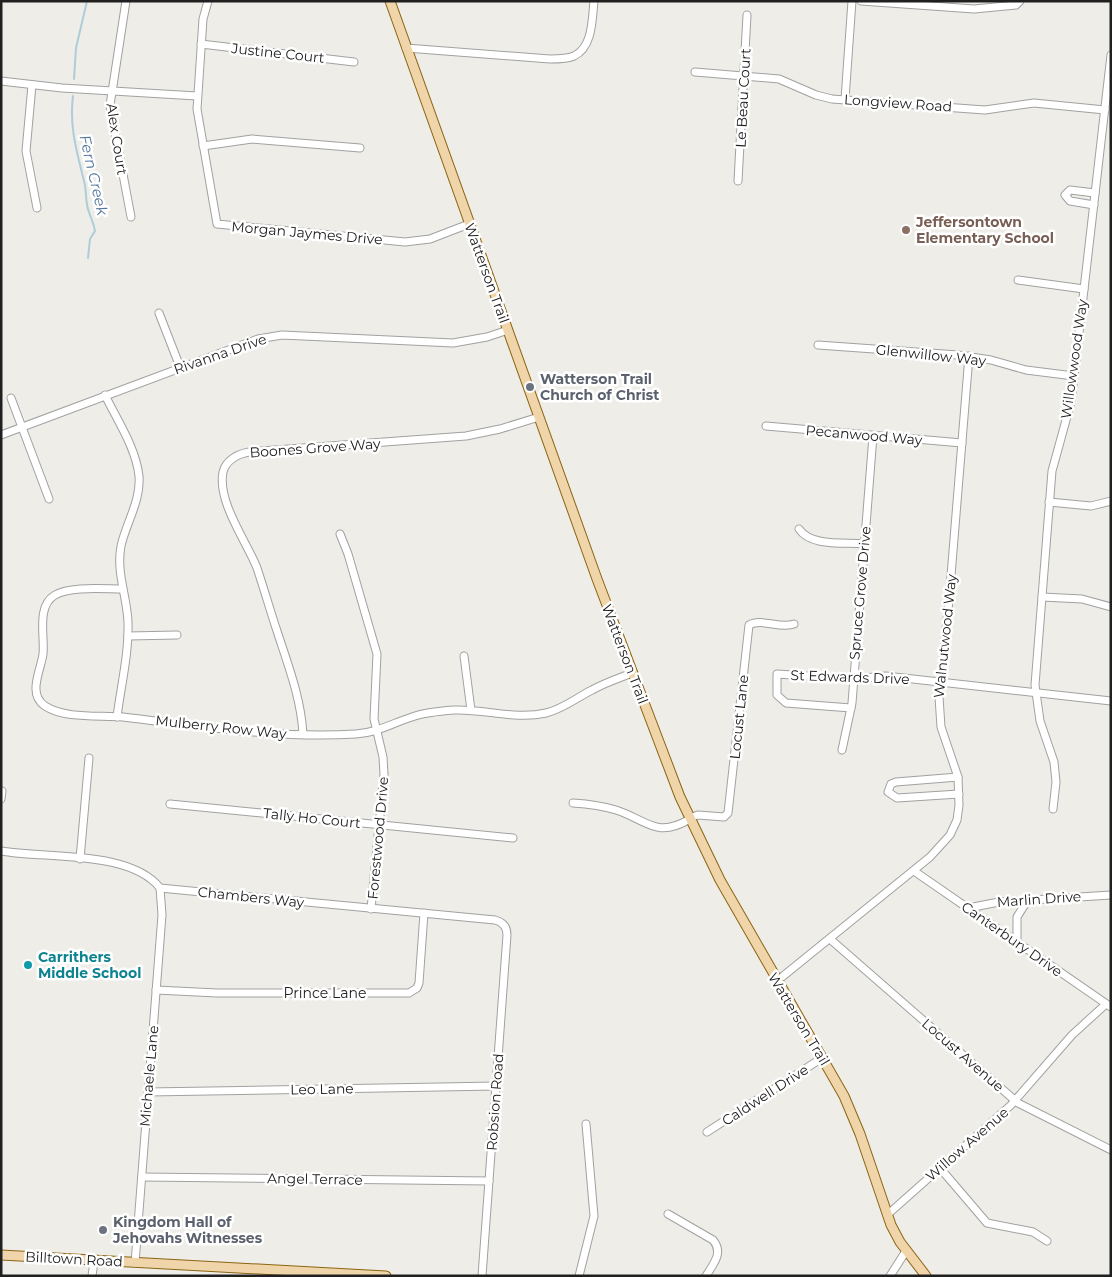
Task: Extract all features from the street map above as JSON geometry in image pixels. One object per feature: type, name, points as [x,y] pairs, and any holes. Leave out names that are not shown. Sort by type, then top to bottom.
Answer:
[{"type":"main road","name":"Watterson Trail","points":[[390,1],[632,673],[689,819],[855,1119],[895,1235],[926,1276]]},
{"type":"main road","name":"Billtown Road","points":[[1,1255],[263,1273],[386,1276]]},
{"type":"street","name":"Alex Court","points":[[126,1],[111,92],[110,117],[131,217]]},
{"type":"street","name":"Morgan Jaymes Drive","points":[[208,1],[203,19],[196,96],[202,146],[217,224],[405,242],[430,239],[469,224]]},
{"type":"street","points":[[406,48],[550,59],[571,57],[577,55],[588,40],[594,1]]},
{"type":"street","points":[[845,99],[852,1]]},
{"type":"street","points":[[861,1],[987,8],[1016,5],[1020,1]]},
{"type":"street","name":"Le Beau Court","points":[[738,181],[747,15]]},
{"type":"street","name":"Justine Court","points":[[201,44],[354,62]]},
{"type":"street","name":"Willowwood Way","points":[[1053,809],[1056,782],[1054,762],[1040,721],[1036,693],[1042,597],[1054,455],[1067,419],[1074,376],[1095,193],[1105,146],[1105,110],[1111,56]]},
{"type":"street","name":"Longview Road","points":[[695,72],[779,79],[824,98],[985,110],[1034,103],[1105,110]]},
{"type":"street","points":[[1,81],[111,92],[196,96]]},
{"type":"street","points":[[32,85],[26,151],[37,208]]},
{"type":"street","points":[[202,146],[252,139],[360,148]]},
{"type":"street","points":[[1094,205],[1070,201],[1065,196],[1070,190],[1095,193]]},
{"type":"street","points":[[1018,280],[1084,289]]},
{"type":"street","points":[[159,313],[180,367]]},
{"type":"street","name":"Rivanna Drive","points":[[1,435],[248,341],[272,336],[453,343],[487,338],[508,330]]},
{"type":"street","name":"Glenwillow Way","points":[[818,345],[969,356],[1026,370],[1074,376]]},
{"type":"street","name":"Walnutwood Way","points":[[777,981],[914,871],[950,835],[957,820],[958,777],[940,719],[940,684],[969,356]]},
{"type":"street","points":[[105,395],[134,456],[139,477],[136,500],[121,546],[122,589],[128,619],[128,657],[120,687],[117,717]]},
{"type":"street","points":[[11,398],[49,498]]},
{"type":"street","name":"Boones Grove Way","points":[[303,734],[297,690],[256,566],[236,527],[225,495],[223,474],[226,465],[236,456],[249,452],[466,436],[500,430],[539,417]]},
{"type":"street","name":"Pecanwood Way","points":[[766,426],[962,443]]},
{"type":"street","name":"Spruce Grove Drive","points":[[842,750],[851,708],[854,679],[873,436]]},
{"type":"street","points":[[1050,502],[1091,506],[1111,501]]},
{"type":"street","points":[[799,529],[813,540],[864,544]]},
{"type":"street","name":"Forestwood Drive","points":[[340,534],[351,563],[377,654],[374,719],[383,757],[384,774],[372,909]]},
{"type":"street","name":"Mulberry Row Way","points":[[122,589],[69,591],[55,595],[48,600],[44,610],[43,654],[36,685],[37,696],[47,707],[65,713],[117,717],[225,730],[303,734],[357,734],[376,731],[425,713],[471,710],[525,715],[547,713],[570,704],[594,688],[632,673]]},
{"type":"street","points":[[1042,597],[1082,599],[1111,606]]},
{"type":"street","name":"Locust Lane","points":[[689,819],[698,816],[724,817],[728,813],[749,625],[757,623],[789,626],[794,624]]},
{"type":"street","points":[[128,636],[177,635]]},
{"type":"street","points":[[464,656],[471,710]]},
{"type":"street","name":"St Edwards Drive","points":[[851,708],[786,703],[777,695],[777,674],[854,679],[886,676],[940,684],[1111,701]]},
{"type":"street","points":[[80,859],[89,758]]},
{"type":"street","points":[[958,777],[896,782],[891,784],[888,792],[896,798],[959,794]]},
{"type":"street","points":[[1,799],[2,791]]},
{"type":"street","points":[[573,803],[617,810],[655,828],[679,826],[689,819]]},
{"type":"street","name":"Tally Ho Court","points":[[170,804],[512,838]]},
{"type":"street","points":[[1,852],[118,863],[131,867],[154,880],[160,888]]},
{"type":"street","name":"Canterbury Drive","points":[[914,871],[1108,1005]]},
{"type":"street","name":"Chambers Way","points":[[160,888],[495,920],[506,928]]},
{"type":"street","name":"Michaele Lane","points":[[135,1263],[162,915],[160,888]]},
{"type":"street","name":"Marlin Drive","points":[[968,908],[999,902],[1111,895]]},
{"type":"street","points":[[1016,942],[1017,917],[1027,901]]},
{"type":"street","name":"Prince Lane","points":[[156,990],[217,993],[409,993],[419,983],[424,913]]},
{"type":"street","name":"Robsion Road","points":[[482,1276],[506,928]]},
{"type":"street","name":"Locust Avenue","points":[[830,939],[1015,1101],[1111,1150]]},
{"type":"street","name":"Willow Avenue","points":[[887,1214],[1015,1101],[1072,1035],[1108,1005]]},
{"type":"street","name":"Caldwell Drive","points":[[707,1132],[822,1058]]},
{"type":"street","name":"Leo Lane","points":[[148,1092],[496,1086]]},
{"type":"street","points":[[579,1276],[594,1216],[586,1124]]},
{"type":"street","points":[[940,1168],[987,1223],[1033,1232],[1047,1241]]},
{"type":"street","name":"Angel Terrace","points":[[142,1177],[489,1181]]},
{"type":"street","points":[[668,1214],[713,1240],[717,1245],[718,1254],[706,1276]]},
{"type":"street","points":[[890,1276],[906,1251]]},
{"type":"street","points":[[92,1276],[94,1260]]},
{"type":"waterway","name":"Fern Creek","points":[[74,79],[76,48],[87,1]]},
{"type":"waterway","name":"Fern Creek","points":[[73,96],[72,118],[74,139],[85,185],[86,201],[95,231],[90,239],[88,258]]},
{"type":"place","name":"Jeffersontown Elementary School","points":[[906,230]]},
{"type":"place","name":"Watterson Trail Church of Christ","points":[[530,387]]},
{"type":"place","name":"Carrithers Middle School","points":[[28,965]]},
{"type":"place","name":"Kingdom Hall of Jehovahs Witnesses","points":[[103,1230]]}]
